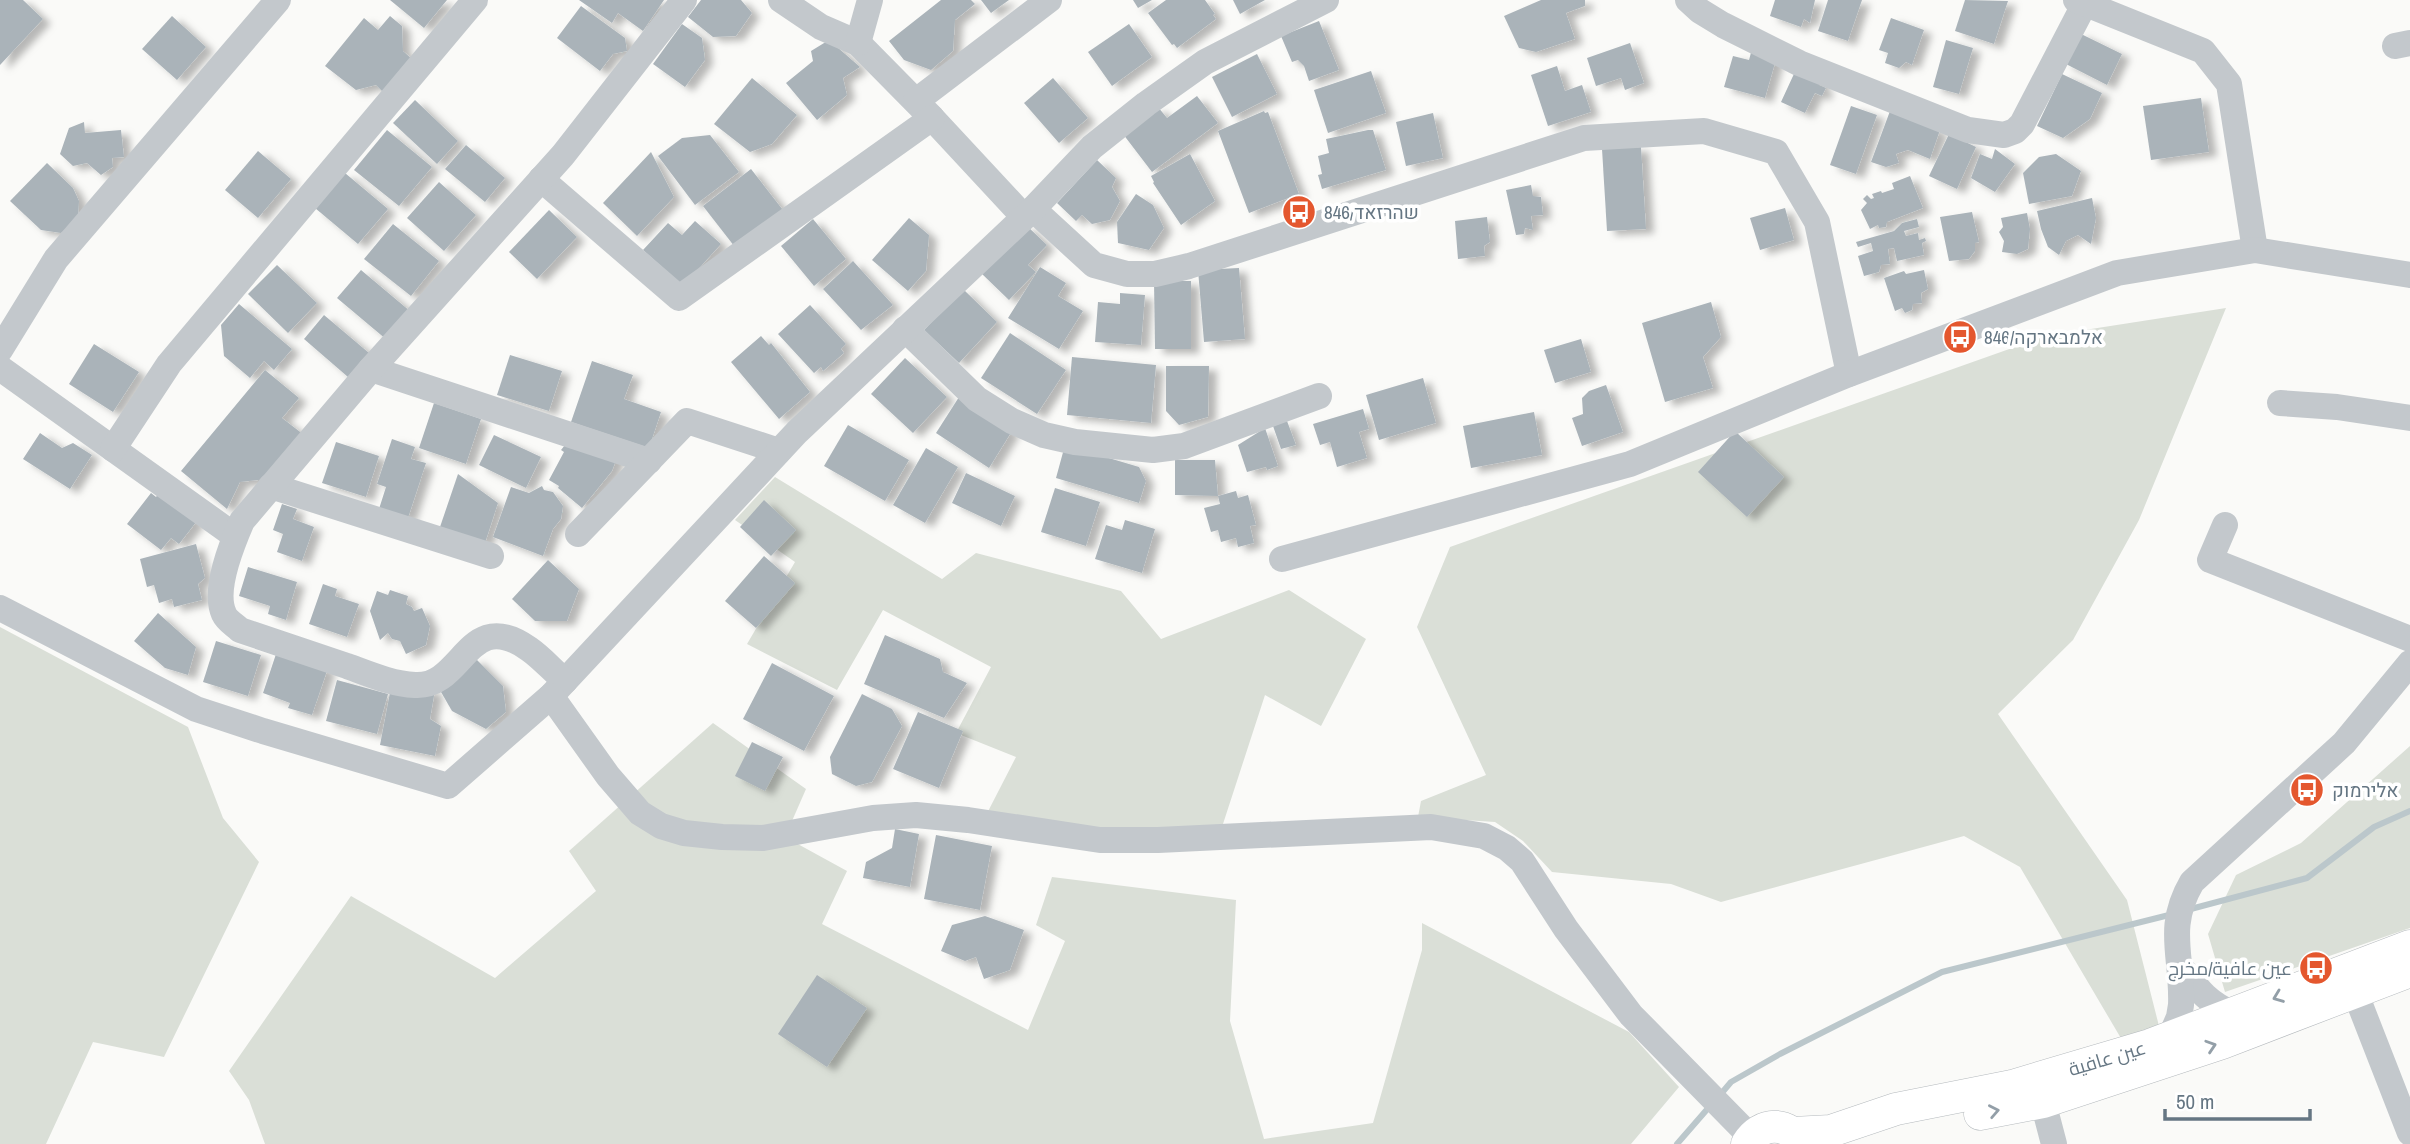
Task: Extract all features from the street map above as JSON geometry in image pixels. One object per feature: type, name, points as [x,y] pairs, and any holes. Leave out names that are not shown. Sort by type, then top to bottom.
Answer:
[{"type":"main road","name":"عين عافية","points":[[1749,1140],[1759,1130],[1769,1126],[1780,1126],[1798,1139],[1896,1109],[2012,1086],[2170,1038],[2410,946]]},
{"type":"main road","name":"عين عافية","points":[[1856,1144],[1934,1122],[2043,1102],[2222,1043],[2410,971]]},
{"type":"street","points":[[0,350],[56,259],[278,0]]},
{"type":"street","points":[[113,449],[169,364],[475,0]]},
{"type":"street","points":[[684,0],[563,155],[370,369],[242,521],[230,550],[222,587],[225,617],[240,630],[390,681],[416,685],[442,678],[474,644],[489,636],[502,637],[529,649],[558,689],[608,776],[640,813],[661,826],[684,833],[722,838],[764,838],[873,818],[916,815],[1100,840],[1431,827],[1484,836],[1507,848],[1522,861],[1566,929],[1631,1015],[1749,1140]]},
{"type":"street","points":[[781,0],[821,27],[858,43],[1028,212],[1094,264],[1127,274],[1155,274],[1189,266],[1584,138],[1704,131],[1776,152],[1817,222],[1849,374]]},
{"type":"street","points":[[858,43],[870,0]]},
{"type":"street","points":[[541,179],[680,298],[924,110],[1049,0]]},
{"type":"street","points":[[0,608],[197,709],[447,786],[558,689],[779,451],[1092,147],[1205,62],[1326,0]]},
{"type":"street","points":[[1688,0],[1723,25],[1799,63],[1968,130],[2004,135],[2015,131],[2022,124],[2081,2],[2203,51],[2229,84],[2255,250]]},
{"type":"street","points":[[1282,559],[1630,464],[1849,374],[2118,273],[2255,250],[2410,275]]},
{"type":"street","points":[[905,328],[977,399],[1012,421],[1044,435],[1075,442],[1153,450],[1184,446],[1320,396]]},
{"type":"street","points":[[0,368],[235,536]]},
{"type":"street","points":[[370,369],[649,461]]},
{"type":"street","points":[[2280,403],[2337,407],[2410,418]]},
{"type":"street","points":[[578,534],[687,421],[779,451]]},
{"type":"street","points":[[271,486],[492,556]]},
{"type":"street","points":[[2225,525],[2210,560],[2410,639]]},
{"type":"street","points":[[2170,1038],[2179,1017],[2180,965],[2176,923],[2182,900],[2192,882],[2344,743],[2410,663]]},
{"type":"street","points":[[2180,965],[2207,999],[2215,1006],[2234,1014]]},
{"type":"street","points":[[2355,992],[2410,1133]]},
{"type":"street","points":[[2043,1102],[2054,1144]]},
{"type":"shaded area","points":[[2226,308],[2139,520],[2073,640],[1998,714],[2127,900],[2159,1026],[2122,1040],[2020,867],[1964,836],[1721,902],[1671,884],[1552,872],[1523,841],[1495,822],[1418,817],[1421,801],[1486,775],[1417,627],[1450,547],[2046,336]]},
{"type":"shaded area","points":[[775,477],[942,579],[976,553],[1121,591],[1161,639],[1289,590],[1366,639],[1321,726],[1265,695],[1222,827],[1185,834],[981,825],[1016,757],[956,733],[991,667],[883,610],[837,690],[747,644],[795,562],[735,520]]},
{"type":"shaded area","points":[[0,627],[188,727],[223,818],[259,862],[164,1057],[93,1042],[46,1144],[0,1144]]},
{"type":"shaded area","points":[[713,723],[806,789],[785,837],[847,871],[822,924],[1028,1030],[1065,941],[1036,925],[1052,877],[1236,900],[1230,1021],[1264,1139],[1373,1123],[1422,950],[1422,923],[1629,1032],[1679,1087],[1631,1144],[265,1144],[249,1100],[229,1071],[351,896],[495,978],[596,891],[569,851]]},
{"type":"shaded area","points":[[2410,746],[2410,928],[2225,992],[2208,934],[2236,875],[2301,843]]},
{"type":"building","points":[[0,0],[23,0],[43,19],[0,65]]},
{"type":"building","points":[[390,0],[447,0],[424,28]]},
{"type":"building","points":[[579,0],[664,0],[643,31],[618,13],[612,23]]},
{"type":"building","points":[[701,0],[741,0],[752,13],[736,36],[713,37],[688,17]]},
{"type":"building","points":[[941,0],[971,0],[975,4],[955,20],[953,51],[931,70],[904,60],[889,41]]},
{"type":"building","points":[[981,0],[1009,0],[991,13]]},
{"type":"building","points":[[1133,0],[1152,0],[1138,8]]},
{"type":"building","points":[[1166,0],[1205,0],[1216,19],[1177,48],[1148,13]]},
{"type":"building","points":[[1233,0],[1265,0],[1240,14]]},
{"type":"building","points":[[1541,0],[1585,0],[1585,6],[1566,13],[1575,39],[1536,52],[1519,48],[1504,16]]},
{"type":"building","points":[[1775,0],[1815,0],[1810,23],[1804,19],[1801,27],[1770,16]]},
{"type":"building","points":[[1828,0],[1862,0],[1848,41],[1818,31]]},
{"type":"building","points":[[1965,0],[2008,1],[1994,44],[1955,31]]},
{"type":"building","points":[[581,6],[625,38],[627,51],[613,54],[600,71],[557,38]]},
{"type":"building","points":[[172,16],[206,47],[177,80],[142,49]]},
{"type":"building","points":[[390,16],[402,26],[403,51],[414,61],[385,94],[376,85],[356,90],[325,66],[364,18],[378,30]]},
{"type":"building","points":[[1891,18],[1924,30],[1912,65],[1906,62],[1899,68],[1885,63],[1888,53],[1879,50]]},
{"type":"building","points":[[1319,21],[1339,70],[1309,81],[1304,66],[1298,60],[1292,62],[1281,36]]},
{"type":"building","points":[[682,24],[702,38],[705,60],[685,87],[653,64]]},
{"type":"building","points":[[1129,24],[1152,57],[1112,86],[1088,52]]},
{"type":"building","points":[[2079,33],[2122,54],[2107,85],[2064,63]]},
{"type":"building","points":[[829,40],[860,67],[843,78],[847,95],[817,120],[786,83],[813,61],[811,51]]},
{"type":"building","points":[[1946,40],[1973,48],[1959,94],[1933,87]]},
{"type":"building","points":[[1630,43],[1644,83],[1625,90],[1621,78],[1596,86],[1587,58]]},
{"type":"building","points":[[1752,49],[1777,56],[1765,98],[1724,87],[1733,56],[1749,60]]},
{"type":"building","points":[[1257,54],[1277,94],[1232,117],[1212,77]]},
{"type":"building","points":[[1799,63],[1824,75],[1819,85],[1826,88],[1822,96],[1815,93],[1805,113],[1781,102]]},
{"type":"building","points":[[1557,66],[1565,91],[1582,85],[1591,112],[1548,126],[1531,75]]},
{"type":"building","points":[[1371,71],[1386,113],[1328,133],[1314,90]]},
{"type":"building","points":[[2062,74],[2102,93],[2090,119],[2063,138],[2037,126]]},
{"type":"building","points":[[752,78],[797,115],[772,144],[750,152],[714,124]]},
{"type":"building","points":[[1053,78],[1088,118],[1059,143],[1024,103]]},
{"type":"building","points":[[1197,96],[1218,123],[1152,172],[1123,134],[1158,107],[1167,118]]},
{"type":"building","points":[[2201,98],[2209,152],[2151,160],[2143,106]]},
{"type":"building","points":[[415,100],[458,141],[437,164],[393,123]]},
{"type":"building","points":[[1851,106],[1877,115],[1856,174],[1830,165]]},
{"type":"building","points":[[1264,111],[1268,112],[1299,194],[1249,213],[1218,131]]},
{"type":"building","points":[[1890,111],[1940,130],[1930,159],[1908,150],[1896,154],[1899,163],[1886,167],[1871,162]]},
{"type":"building","points":[[1433,113],[1443,158],[1406,166],[1396,122]]},
{"type":"building","points":[[84,122],[85,133],[121,130],[124,157],[112,158],[113,167],[101,175],[87,163],[73,166],[60,154],[69,128]]},
{"type":"building","points":[[387,130],[432,167],[399,206],[354,170]]},
{"type":"building","points":[[1373,130],[1386,170],[1322,189],[1318,175],[1322,174],[1318,156],[1329,153],[1326,139]]},
{"type":"building","points":[[1949,134],[1976,147],[1957,189],[1929,176]]},
{"type":"building","points":[[710,135],[739,172],[695,205],[658,156],[682,138]]},
{"type":"building","points":[[466,145],[505,178],[485,202],[445,169]]},
{"type":"building","points":[[1641,147],[1646,229],[1607,231],[1602,149]]},
{"type":"building","points":[[1995,149],[2015,164],[1995,192],[1971,178],[1980,154],[1992,159]]},
{"type":"building","points":[[258,151],[291,179],[258,218],[225,190]]},
{"type":"building","points":[[651,152],[674,197],[637,236],[603,203]]},
{"type":"building","points":[[1190,154],[1215,201],[1181,225],[1151,176]]},
{"type":"building","points":[[2056,154],[2081,171],[2072,196],[2029,204],[2023,173],[2039,157]]},
{"type":"building","points":[[1097,160],[1116,178],[1112,187],[1120,201],[1110,220],[1092,224],[1082,215],[1076,221],[1057,203]]},
{"type":"building","points":[[47,163],[73,188],[79,201],[78,218],[61,233],[41,230],[10,201]]},
{"type":"building","points":[[751,169],[786,214],[738,251],[703,206]]},
{"type":"building","points":[[345,173],[388,209],[358,244],[315,208]]},
{"type":"building","points":[[1910,176],[1923,208],[1887,222],[1886,227],[1879,228],[1878,225],[1870,229],[1861,210],[1867,203],[1863,199],[1867,195],[1871,199],[1874,198],[1872,194],[1894,189],[1892,183]]},
{"type":"building","points":[[439,182],[476,215],[444,251],[407,218]]},
{"type":"building","points":[[1531,185],[1533,196],[1541,197],[1543,215],[1531,216],[1533,230],[1525,228],[1524,234],[1516,235],[1506,190]]},
{"type":"building","points":[[1136,194],[1153,205],[1164,228],[1149,250],[1118,243],[1117,222]]},
{"type":"building","points":[[2092,198],[2096,218],[2091,244],[2078,235],[2066,241],[2059,255],[2048,247],[2037,211]]},
{"type":"building","points":[[1785,208],[1794,240],[1760,250],[1750,218]]},
{"type":"building","points":[[549,210],[577,237],[537,279],[509,252]]},
{"type":"building","points":[[1972,212],[1979,242],[1975,243],[1975,251],[1969,259],[1949,261],[1940,217]]},
{"type":"building","points":[[2027,213],[2030,229],[2028,249],[2017,254],[2002,252],[2004,241],[1999,232],[2003,227],[2001,218]]},
{"type":"building","points":[[1487,217],[1490,242],[1484,246],[1485,256],[1458,259],[1455,221]]},
{"type":"building","points":[[909,218],[929,235],[926,271],[908,291],[872,260]]},
{"type":"building","points":[[813,219],[846,259],[814,286],[781,246]]},
{"type":"building","points":[[1917,219],[1919,227],[1904,231],[1906,236],[1918,233],[1919,240],[1925,238],[1926,241],[1922,243],[1924,255],[1897,261],[1894,248],[1888,249],[1890,264],[1881,265],[1879,272],[1864,276],[1858,256],[1873,251],[1871,243],[1858,247],[1856,242],[1894,231],[1902,223]]},
{"type":"building","points":[[695,221],[721,244],[683,286],[643,250],[668,223],[682,235]]},
{"type":"building","points":[[393,224],[439,261],[411,296],[364,259]]},
{"type":"building","points":[[1026,225],[1047,245],[1028,265],[1036,272],[1009,300],[981,273]]},
{"type":"building","points":[[853,261],[893,305],[861,330],[823,289]]},
{"type":"building","points":[[277,265],[317,303],[288,333],[248,294]]},
{"type":"building","points":[[1040,267],[1066,283],[1058,296],[1083,311],[1059,349],[1008,318]]},
{"type":"building","points":[[1239,268],[1245,339],[1204,342],[1198,270]]},
{"type":"building","points":[[361,270],[411,312],[387,340],[337,298]]},
{"type":"building","points":[[1924,270],[1928,289],[1921,293],[1922,303],[1913,304],[1912,310],[1905,313],[1902,308],[1895,311],[1884,278],[1904,271],[1906,274]]},
{"type":"building","points":[[1154,281],[1191,281],[1191,349],[1155,349]]},
{"type":"building","points":[[963,289],[997,322],[959,363],[924,330]]},
{"type":"building","points":[[1120,293],[1145,295],[1141,345],[1095,342],[1098,302],[1120,304]]},
{"type":"building","points":[[1711,302],[1721,337],[1703,357],[1713,388],[1665,402],[1642,323]]},
{"type":"building","points":[[239,304],[292,349],[274,370],[264,361],[250,378],[224,356],[221,325]]},
{"type":"building","points":[[810,305],[846,344],[841,349],[844,353],[823,371],[821,367],[814,373],[778,334]]},
{"type":"building","points":[[324,315],[369,353],[348,377],[304,339]]},
{"type":"building","points":[[1010,333],[1066,370],[1037,414],[981,378]]},
{"type":"building","points":[[761,336],[769,345],[771,343],[810,392],[779,419],[731,362]]},
{"type":"building","points":[[1581,339],[1591,372],[1555,383],[1544,350]]},
{"type":"building","points":[[94,344],[139,372],[113,412],[69,384]]},
{"type":"building","points":[[510,355],[562,371],[549,411],[497,395]]},
{"type":"building","points":[[1072,357],[1156,365],[1151,423],[1067,415]]},
{"type":"building","points":[[905,358],[947,397],[913,433],[871,394]]},
{"type":"building","points":[[592,361],[633,375],[624,399],[661,412],[649,448],[571,422]]},
{"type":"building","points":[[1166,366],[1209,366],[1208,417],[1179,425],[1166,411]]},
{"type":"building","points":[[265,370],[299,398],[282,418],[304,435],[267,479],[240,482],[227,509],[181,471]]},
{"type":"building","points":[[1423,378],[1436,423],[1379,440],[1366,395]]},
{"type":"building","points":[[1606,385],[1623,432],[1582,446],[1572,418],[1583,414],[1582,398],[1589,391]]},
{"type":"building","points":[[959,397],[1012,431],[989,468],[936,433]]},
{"type":"building","points":[[434,403],[481,419],[466,464],[419,448]]},
{"type":"building","points":[[1363,409],[1369,429],[1359,432],[1367,458],[1337,467],[1330,442],[1320,445],[1313,424]]},
{"type":"building","points":[[1534,412],[1542,455],[1471,468],[1463,426]]},
{"type":"building","points":[[1287,421],[1296,445],[1281,449],[1273,426]]},
{"type":"building","points":[[848,425],[909,460],[885,501],[824,466]]},
{"type":"building","points":[[1265,428],[1278,466],[1247,472],[1238,445]]},
{"type":"building","points":[[1735,431],[1784,477],[1747,517],[1698,472]]},
{"type":"building","points":[[40,433],[62,448],[73,443],[92,455],[70,489],[23,459]]},
{"type":"building","points":[[494,435],[541,457],[526,488],[479,465]]},
{"type":"building","points":[[392,439],[415,447],[411,459],[426,463],[408,518],[379,509],[386,487],[377,484]]},
{"type":"building","points":[[569,440],[618,455],[612,471],[582,508],[549,480],[564,452],[561,450]]},
{"type":"building","points":[[336,442],[379,456],[366,497],[322,483]]},
{"type":"building","points":[[1065,445],[1139,467],[1146,481],[1139,503],[1056,478]]},
{"type":"building","points":[[926,448],[958,467],[925,523],[893,505]]},
{"type":"building","points":[[1175,460],[1215,460],[1218,496],[1175,495]]},
{"type":"building","points":[[966,473],[1015,496],[1001,526],[952,503]]},
{"type":"building","points":[[458,474],[498,503],[485,543],[440,527]]},
{"type":"building","points":[[542,486],[544,490],[553,492],[563,506],[561,519],[553,529],[543,556],[493,537],[511,487],[529,493]]},
{"type":"building","points":[[1055,488],[1100,502],[1086,546],[1041,532]]},
{"type":"building","points":[[1236,491],[1238,498],[1248,495],[1256,525],[1250,526],[1254,543],[1238,547],[1236,538],[1221,542],[1218,530],[1211,532],[1204,508],[1220,504],[1218,496]]},
{"type":"building","points":[[160,492],[197,521],[179,544],[171,538],[161,550],[127,524],[151,493],[156,497]]},
{"type":"building","points":[[764,500],[796,530],[771,556],[740,527]]},
{"type":"building","points":[[282,504],[297,509],[293,519],[314,527],[302,561],[277,552],[283,534],[273,530]]},
{"type":"building","points":[[1125,520],[1155,529],[1142,573],[1095,559],[1106,525],[1122,530]]},
{"type":"building","points":[[196,544],[205,578],[198,584],[202,600],[174,607],[172,599],[159,603],[154,585],[147,587],[140,559]]},
{"type":"building","points":[[764,556],[795,583],[756,628],[725,601]]},
{"type":"building","points":[[548,560],[579,589],[567,621],[535,621],[512,599]]},
{"type":"building","points":[[248,567],[297,582],[286,620],[268,614],[270,606],[239,596]]},
{"type":"building","points":[[323,584],[337,589],[335,596],[359,604],[347,637],[309,624]]},
{"type":"building","points":[[390,590],[408,596],[406,604],[414,611],[422,608],[430,626],[426,645],[406,654],[400,641],[392,639],[388,633],[380,640],[370,611],[377,591],[388,595]]},
{"type":"building","points":[[158,613],[196,647],[188,675],[165,668],[134,641]]},
{"type":"building","points":[[885,635],[940,659],[943,672],[967,683],[944,718],[864,684]]},
{"type":"building","points":[[216,641],[261,655],[248,696],[203,682]]},
{"type":"building","points":[[277,651],[328,668],[312,715],[288,708],[290,703],[263,693]]},
{"type":"building","points":[[475,658],[503,686],[506,712],[486,729],[452,711],[441,692]]},
{"type":"building","points":[[772,663],[834,696],[804,751],[743,719]]},
{"type":"building","points":[[337,680],[388,694],[377,734],[326,721]]},
{"type":"building","points":[[392,682],[435,690],[430,719],[441,726],[435,756],[380,745]]},
{"type":"building","points":[[862,694],[892,709],[902,726],[872,782],[856,786],[832,774],[830,757]]},
{"type":"building","points":[[918,712],[963,731],[939,788],[893,769]]},
{"type":"building","points":[[752,742],[783,757],[765,791],[735,776]]},
{"type":"building","points":[[895,829],[919,834],[910,887],[863,878],[866,862],[892,848]]},
{"type":"building","points":[[936,835],[992,846],[980,910],[924,899]]},
{"type":"building","points":[[985,916],[1024,930],[1010,970],[984,979],[976,957],[965,961],[941,951],[952,925]]},
{"type":"building","points":[[817,975],[867,1008],[827,1067],[778,1034]]},
{"type":"waterway","points":[[2187,910],[2307,878],[2374,827],[2410,811]]},
{"type":"waterway","points":[[1720,1095],[1731,1082],[1780,1054],[1942,972],[2173,914]]},
{"type":"waterway","points":[[1677,1144],[1710,1106]]},
{"type":"place","name":"846/שהרזאד","points":[[1299,212]]},
{"type":"place","name":"אלמבארקה/846","points":[[1960,337]]},
{"type":"place","name":"אלירמוק","points":[[2307,790]]},
{"type":"place","name":"عين عافية/مخرج","points":[[2316,968]]}]
